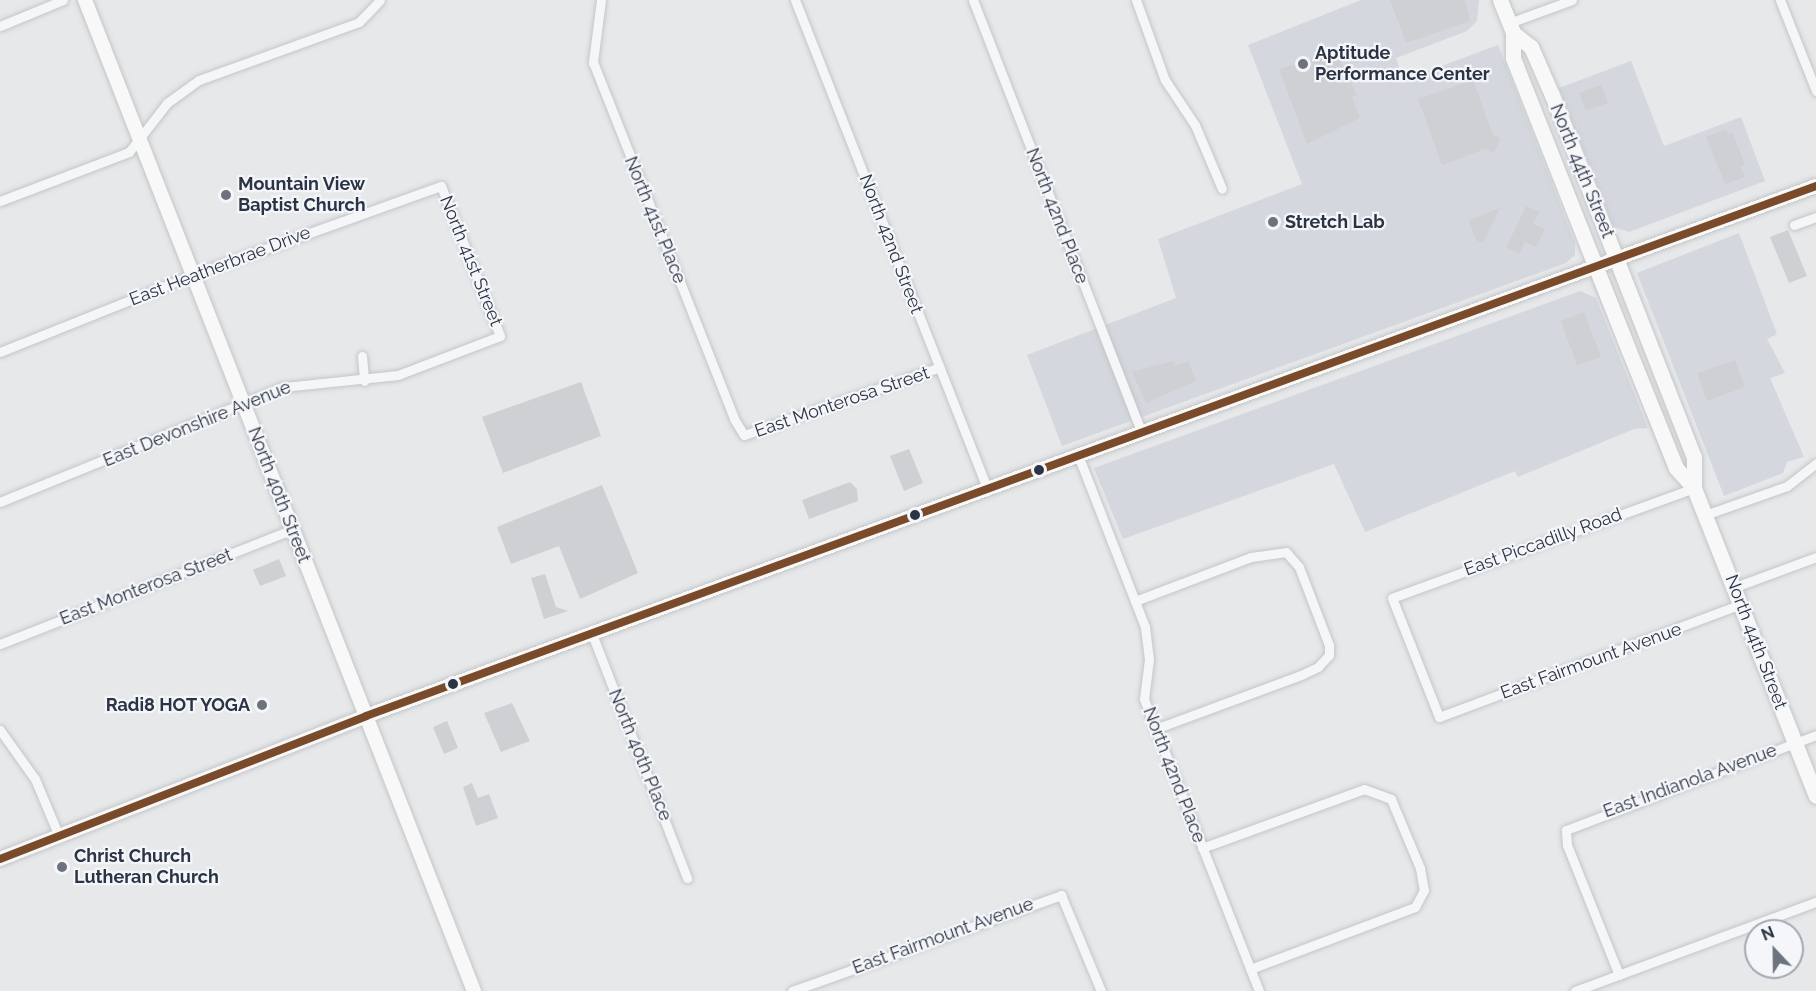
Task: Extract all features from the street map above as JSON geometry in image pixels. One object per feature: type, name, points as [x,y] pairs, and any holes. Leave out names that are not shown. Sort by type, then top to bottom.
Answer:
[{"type":"main road","name":"North 40th Street","points":[[85,0],[195,274],[244,406],[474,991]]},
{"type":"main road","name":"North 44th Street","points":[[1500,0],[1511,28],[1513,58],[1676,468],[1694,488],[1742,604],[1816,796]]},
{"type":"main road","name":"North 44th Street","points":[[1511,28],[1531,47],[1617,257],[1694,458],[1694,488]]},
{"type":"main road","points":[[0,860],[366,716],[1816,186]]},
{"type":"street","points":[[0,26],[63,0]]},
{"type":"street","points":[[0,201],[129,152],[142,140],[167,103],[199,80],[358,22],[380,0]]},
{"type":"street","name":"North 41st Place","points":[[602,0],[593,62],[734,419],[744,435]]},
{"type":"street","name":"North 42nd Street","points":[[795,0],[987,488]]},
{"type":"street","name":"North 42nd Place","points":[[973,0],[1141,432]]},
{"type":"street","points":[[1136,0],[1165,80],[1195,125],[1222,189]]},
{"type":"street","points":[[1511,28],[1572,0]]},
{"type":"street","points":[[1780,0],[1816,91]]},
{"type":"street","name":"East Heatherbrae Drive","points":[[0,352],[195,274],[441,186]]},
{"type":"street","name":"North 41st Street","points":[[441,186],[501,336]]},
{"type":"street","points":[[1794,225],[1816,217]]},
{"type":"street","name":"East Devonshire Avenue","points":[[0,502],[301,383],[364,381],[398,375],[501,336]]},
{"type":"street","points":[[362,356],[364,381]]},
{"type":"street","name":"East Monterosa Street","points":[[744,435],[940,367]]},
{"type":"street","name":"North 42nd Place","points":[[1078,455],[1148,640],[1143,686],[1155,729],[1259,991]]},
{"type":"street","points":[[1705,515],[1787,486],[1816,463]]},
{"type":"street","name":"East Piccadilly Road","points":[[1439,717],[1392,598],[1694,488]]},
{"type":"street","name":"East Monterosa Street","points":[[0,644],[293,529]]},
{"type":"street","points":[[1135,601],[1251,557],[1286,552],[1299,567],[1329,654],[1302,675],[1155,729]]},
{"type":"street","points":[[1735,587],[1816,557]]},
{"type":"street","name":"East Fairmount Avenue","points":[[1439,717],[1742,604]]},
{"type":"street","name":"North 40th Place","points":[[592,634],[687,878]]},
{"type":"street","points":[[0,729],[35,779],[59,836]]},
{"type":"street","name":"East Indianola Avenue","points":[[1619,975],[1567,845],[1566,830],[1816,735]]},
{"type":"street","points":[[1202,848],[1364,789],[1385,794],[1420,868],[1424,890],[1414,907],[1250,969]]},
{"type":"street","name":"East Fairmount Avenue","points":[[792,991],[1061,895],[1101,991]]},
{"type":"street","points":[[1575,991],[1816,902]]},
{"type":"shaded area","points":[[1361,0],[1479,0],[1477,21],[1467,31],[1396,58],[1404,80],[1498,45],[1575,243],[1575,255],[1566,263],[1062,446],[1027,355],[1176,298],[1158,239],[1302,184],[1248,45]]},
{"type":"shaded area","points":[[1631,61],[1664,146],[1741,117],[1765,181],[1629,232],[1614,227],[1559,88]]},
{"type":"shaded area","points":[[1739,233],[1777,334],[1767,339],[1785,373],[1770,378],[1804,457],[1787,462],[1783,473],[1724,496],[1637,273]]},
{"type":"shaded area","points":[[1580,291],[1596,298],[1648,428],[1634,429],[1518,477],[1515,471],[1365,532],[1334,464],[1123,539],[1094,468]]},
{"type":"building","points":[[1390,0],[1465,0],[1470,21],[1406,43]]},
{"type":"building","points":[[1336,51],[1357,95],[1352,97],[1360,118],[1307,144],[1279,69]]},
{"type":"building","points":[[1473,80],[1493,135],[1501,138],[1494,153],[1485,149],[1442,165],[1418,99]]},
{"type":"building","points":[[1601,85],[1608,103],[1586,111],[1579,93]]},
{"type":"building","points":[[1726,129],[1729,134],[1733,133],[1745,165],[1741,167],[1745,177],[1725,184],[1706,137]]},
{"type":"building","points":[[1526,206],[1539,212],[1533,224],[1545,229],[1536,247],[1525,242],[1519,254],[1506,248]]},
{"type":"building","points":[[1500,208],[1483,243],[1476,240],[1469,220]]},
{"type":"building","points":[[1788,230],[1807,276],[1789,283],[1770,237]]},
{"type":"building","points":[[1584,312],[1601,357],[1577,365],[1561,321]]},
{"type":"building","points":[[1735,360],[1745,387],[1707,401],[1697,373]]},
{"type":"building","points":[[1173,361],[1175,366],[1188,361],[1196,381],[1146,403],[1132,372]]},
{"type":"building","points":[[581,382],[601,436],[503,473],[482,417]]},
{"type":"building","points":[[909,449],[923,483],[904,491],[890,456]]},
{"type":"building","points":[[850,482],[857,489],[858,501],[809,519],[802,500]]},
{"type":"building","points":[[602,485],[638,573],[580,599],[559,546],[511,564],[497,527]]},
{"type":"building","points":[[279,559],[286,576],[260,586],[253,570]]},
{"type":"building","points":[[545,574],[556,607],[568,611],[544,619],[531,578]]},
{"type":"building","points":[[512,703],[530,741],[501,752],[484,713]]},
{"type":"building","points":[[447,721],[458,748],[444,754],[433,727]]},
{"type":"building","points":[[472,783],[478,798],[489,794],[498,818],[476,826],[463,787]]},
{"type":"transit line","points":[[0,859],[366,716],[1816,186]]},
{"type":"place","name":"Aptitude Performance Center","points":[[1303,64]]},
{"type":"place","name":"Mountain View Baptist Church","points":[[226,195]]},
{"type":"place","name":"Stretch Lab","points":[[1273,222]]},
{"type":"place","name":"Radi8 HOT YOGA","points":[[262,705]]},
{"type":"place","name":"Christ Church Lutheran Church","points":[[62,867]]}]
